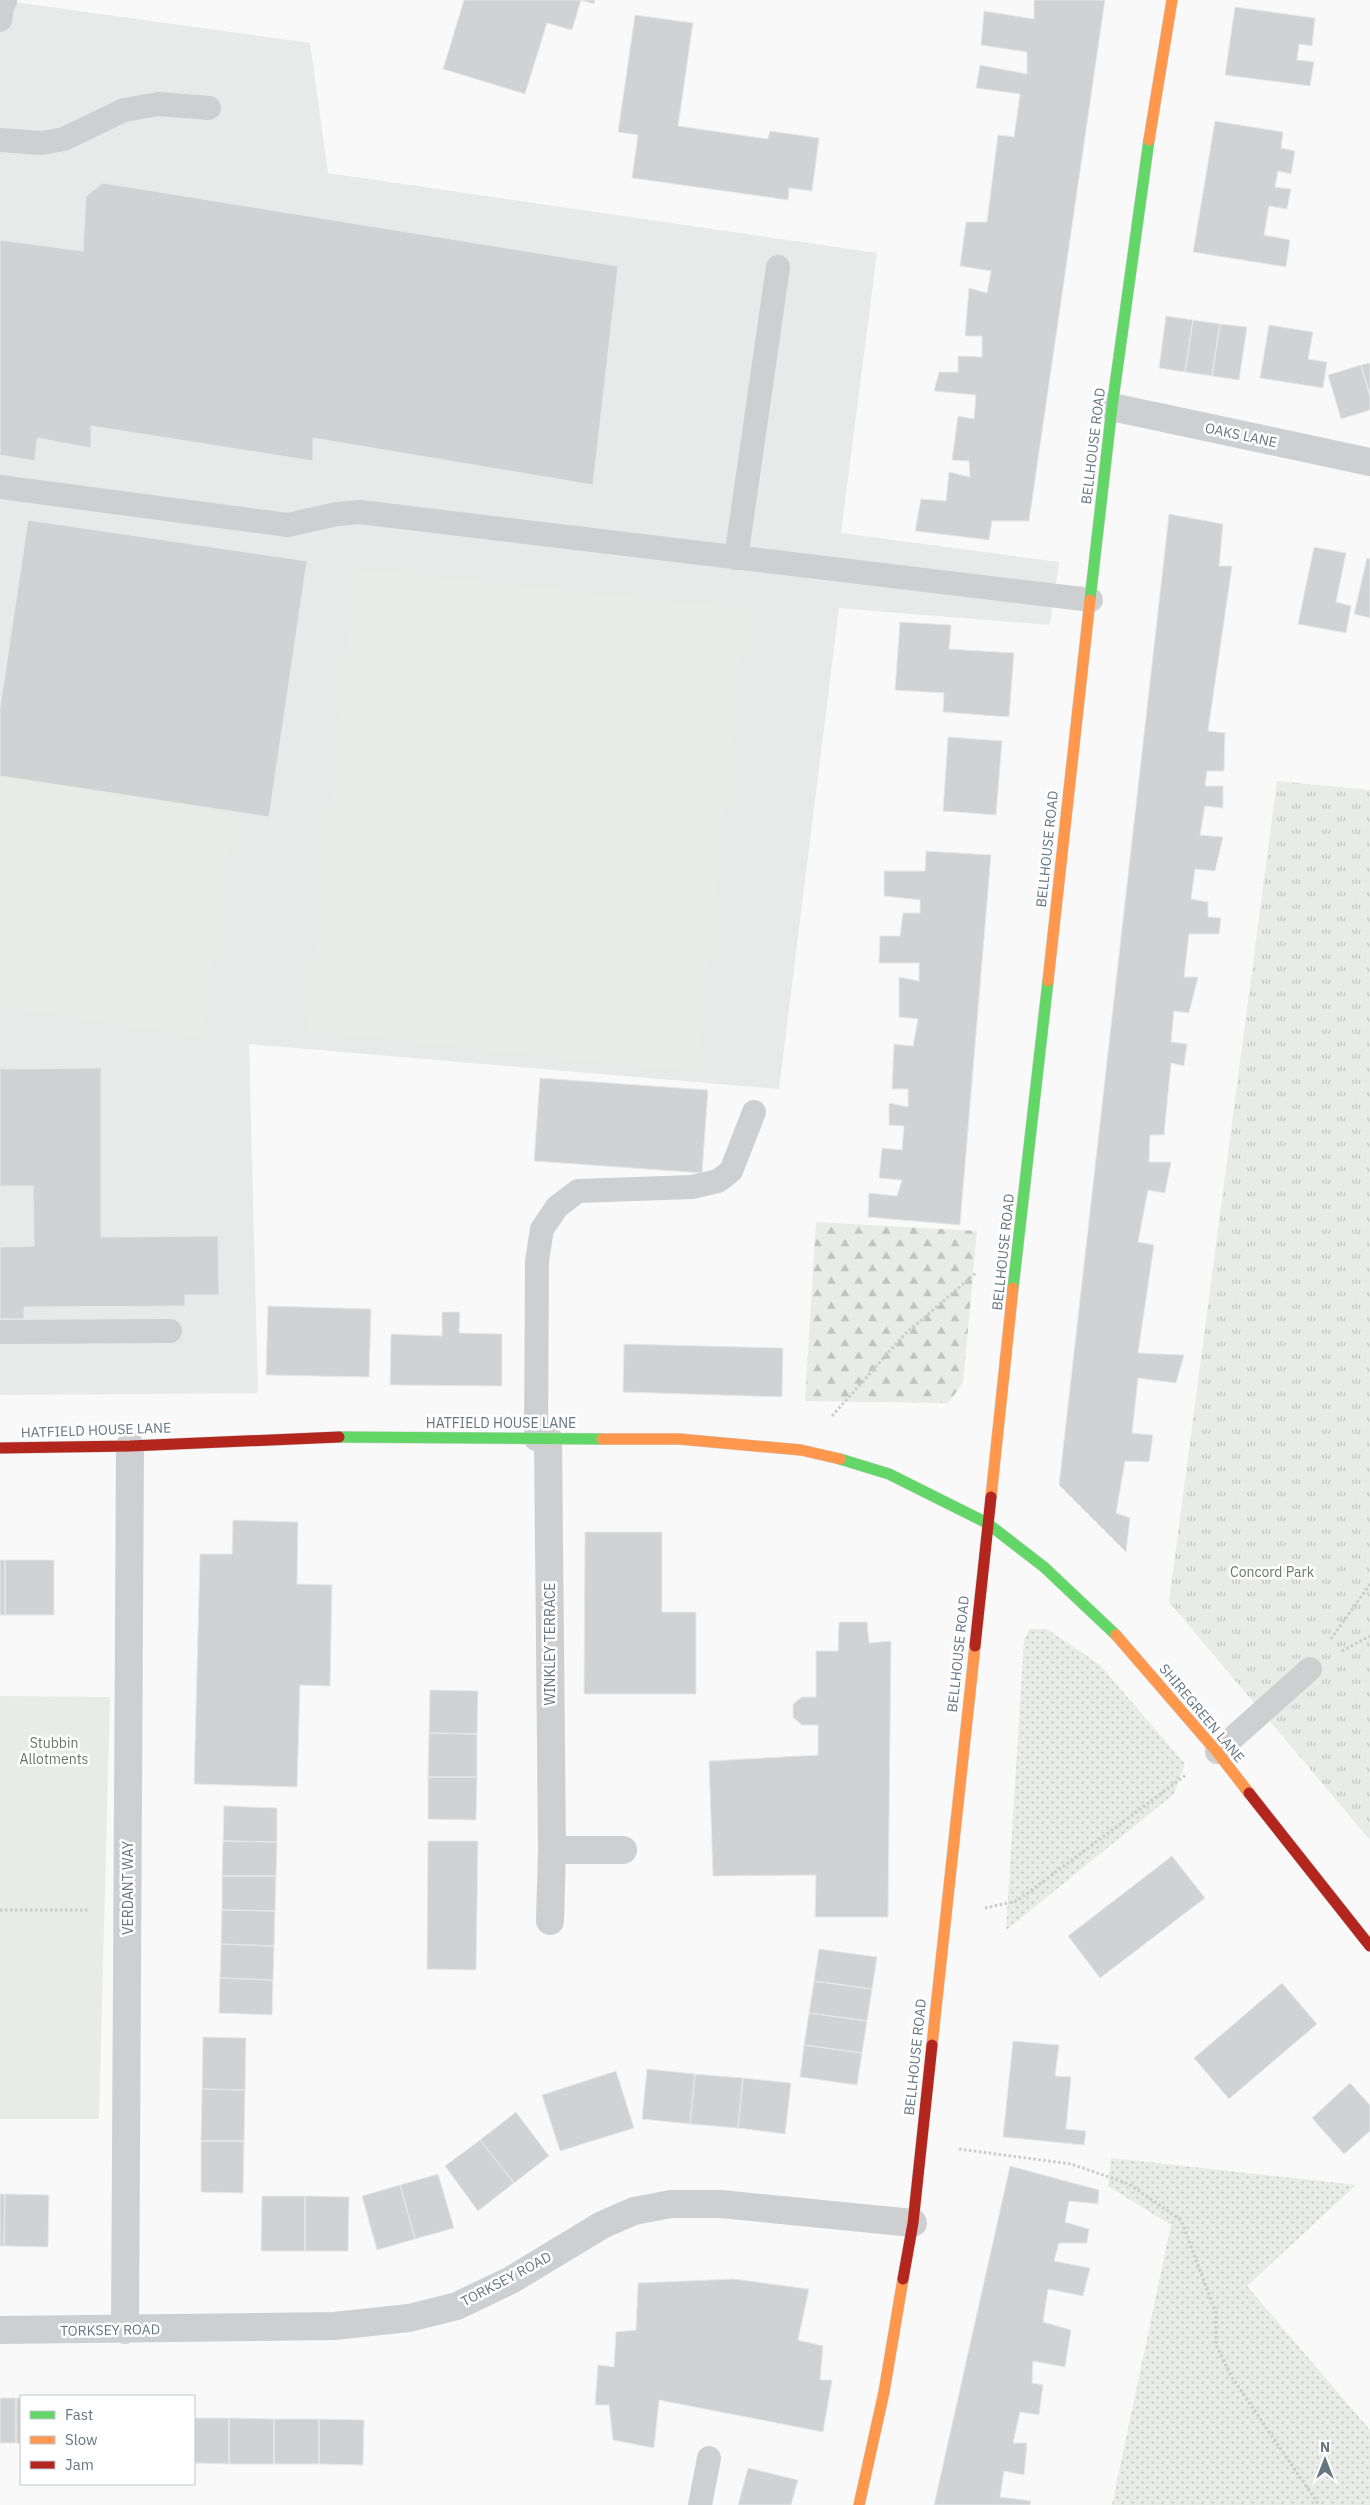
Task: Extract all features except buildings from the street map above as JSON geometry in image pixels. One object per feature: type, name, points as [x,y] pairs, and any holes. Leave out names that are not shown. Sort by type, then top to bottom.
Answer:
[{"type":"main road","name":"BELLHOUSE ROAD","points":[[859,2505],[884,2392],[913,2224],[987,1523],[1007,1358],[1018,1236],[1112,407],[1137,218],[1172,0]]},
{"type":"main road","name":"HATFIELD HOUSE LANE","points":[[0,1448],[130,1446],[323,1437],[679,1440],[801,1450],[827,1455],[889,1474],[938,1496],[987,1523]]},
{"type":"main road","name":"SHIREGREEN LANE","points":[[987,1523],[1044,1567],[1106,1624],[1217,1752],[1370,1946]]},
{"type":"street","name":"OAKS LANE","points":[[1112,407],[1370,462]]},
{"type":"street","name":"WINKLEY TERRACE","points":[[542,1438],[552,1850],[550,1921]]},
{"type":"street","name":"VERDANT WAY","points":[[125,2330],[130,1446]]},
{"type":"street","points":[[552,1850],[623,1850]]},
{"type":"street","name":"TORKSEY ROAD","points":[[0,2330],[334,2326],[409,2318],[458,2306],[511,2280],[602,2225],[634,2210],[671,2204],[721,2204],[913,2224]]},
{"type":"lane","points":[[0,140],[40,143],[64,138],[124,110],[158,104],[209,108]]},
{"type":"lane","points":[[736,558],[778,267]]},
{"type":"lane","points":[[0,487],[288,525],[337,514],[360,512],[1091,600]]},
{"type":"lane","points":[[542,1438],[537,1261],[542,1229],[557,1207],[578,1191],[692,1188],[718,1181],[731,1172],[754,1112]]},
{"type":"lane","points":[[0,1332],[170,1331]]},
{"type":"lane","points":[[1217,1752],[1310,1669]]},
{"type":"lane","points":[[700,2505],[709,2458]]},
{"type":"path","points":[[801,1450],[905,1334],[1018,1236]]},
{"type":"path","points":[[1310,1669],[1370,1584]]},
{"type":"path","points":[[945,1917],[1017,1901],[1090,1849],[1217,1752]]},
{"type":"path","points":[[0,1910],[128,1910]]},
{"type":"path","points":[[921,2144],[1071,2164],[1130,2184],[1181,2220],[1216,2312],[1216,2345],[1231,2376],[1319,2505]]},
{"type":"shaded area","points":[[0,0],[310,43],[328,173],[877,253],[841,533],[1059,562],[1050,625],[839,608],[779,1089],[249,1044],[258,1393],[0,1395]]},
{"type":"green space","points":[[357,569],[744,609],[695,1072],[309,1031]]},
{"type":"green space","points":[[0,776],[233,811],[200,1037],[0,1006]]},
{"type":"green space","name":"Concord Park","points":[[1277,781],[1370,790],[1370,1840],[1169,1602]]},
{"type":"green space","points":[[816,1222],[977,1231],[963,1383],[948,1403],[805,1401]]},
{"type":"green space","points":[[1029,1629],[1047,1629],[1100,1665],[1185,1764],[1174,1794],[1006,1930],[1024,1640]]},
{"type":"green space","name":"Stubbin Allotments","points":[[0,1696],[110,1697],[99,2119],[0,2119]]},
{"type":"green space","points":[[1111,2158],[1356,2185],[1247,2286],[1370,2430],[1370,2505],[1112,2505],[1171,2225],[1108,2186]]},
{"type":"traffic: fast","points":[[1090,600],[1112,407],[1149,140]]},
{"type":"traffic: fast","points":[[1013,1288],[1048,981]]},
{"type":"traffic: fast","points":[[339,1437],[602,1439]]},
{"type":"traffic: fast","points":[[840,1459],[889,1474],[987,1523],[1044,1567],[1116,1635]]},
{"type":"traffic: slow","points":[[1149,140],[1172,0]]},
{"type":"traffic: slow","points":[[1048,981],[1090,600]]},
{"type":"traffic: slow","points":[[991,1497],[1013,1288]]},
{"type":"traffic: slow","points":[[602,1439],[679,1439],[801,1450],[840,1459]]},
{"type":"traffic: slow","points":[[1116,1635],[1217,1752],[1249,1793]]},
{"type":"traffic: slow","points":[[932,2045],[975,1646]]},
{"type":"traffic: slow","points":[[859,2505],[884,2392],[903,2279]]},
{"type":"traffic: jam","points":[[0,1448],[130,1446],[339,1437]]},
{"type":"traffic: jam","points":[[975,1646],[991,1497]]},
{"type":"traffic: jam","points":[[1249,1793],[1370,1946]]},
{"type":"traffic: jam","points":[[903,2279],[913,2223],[932,2045]]}]
